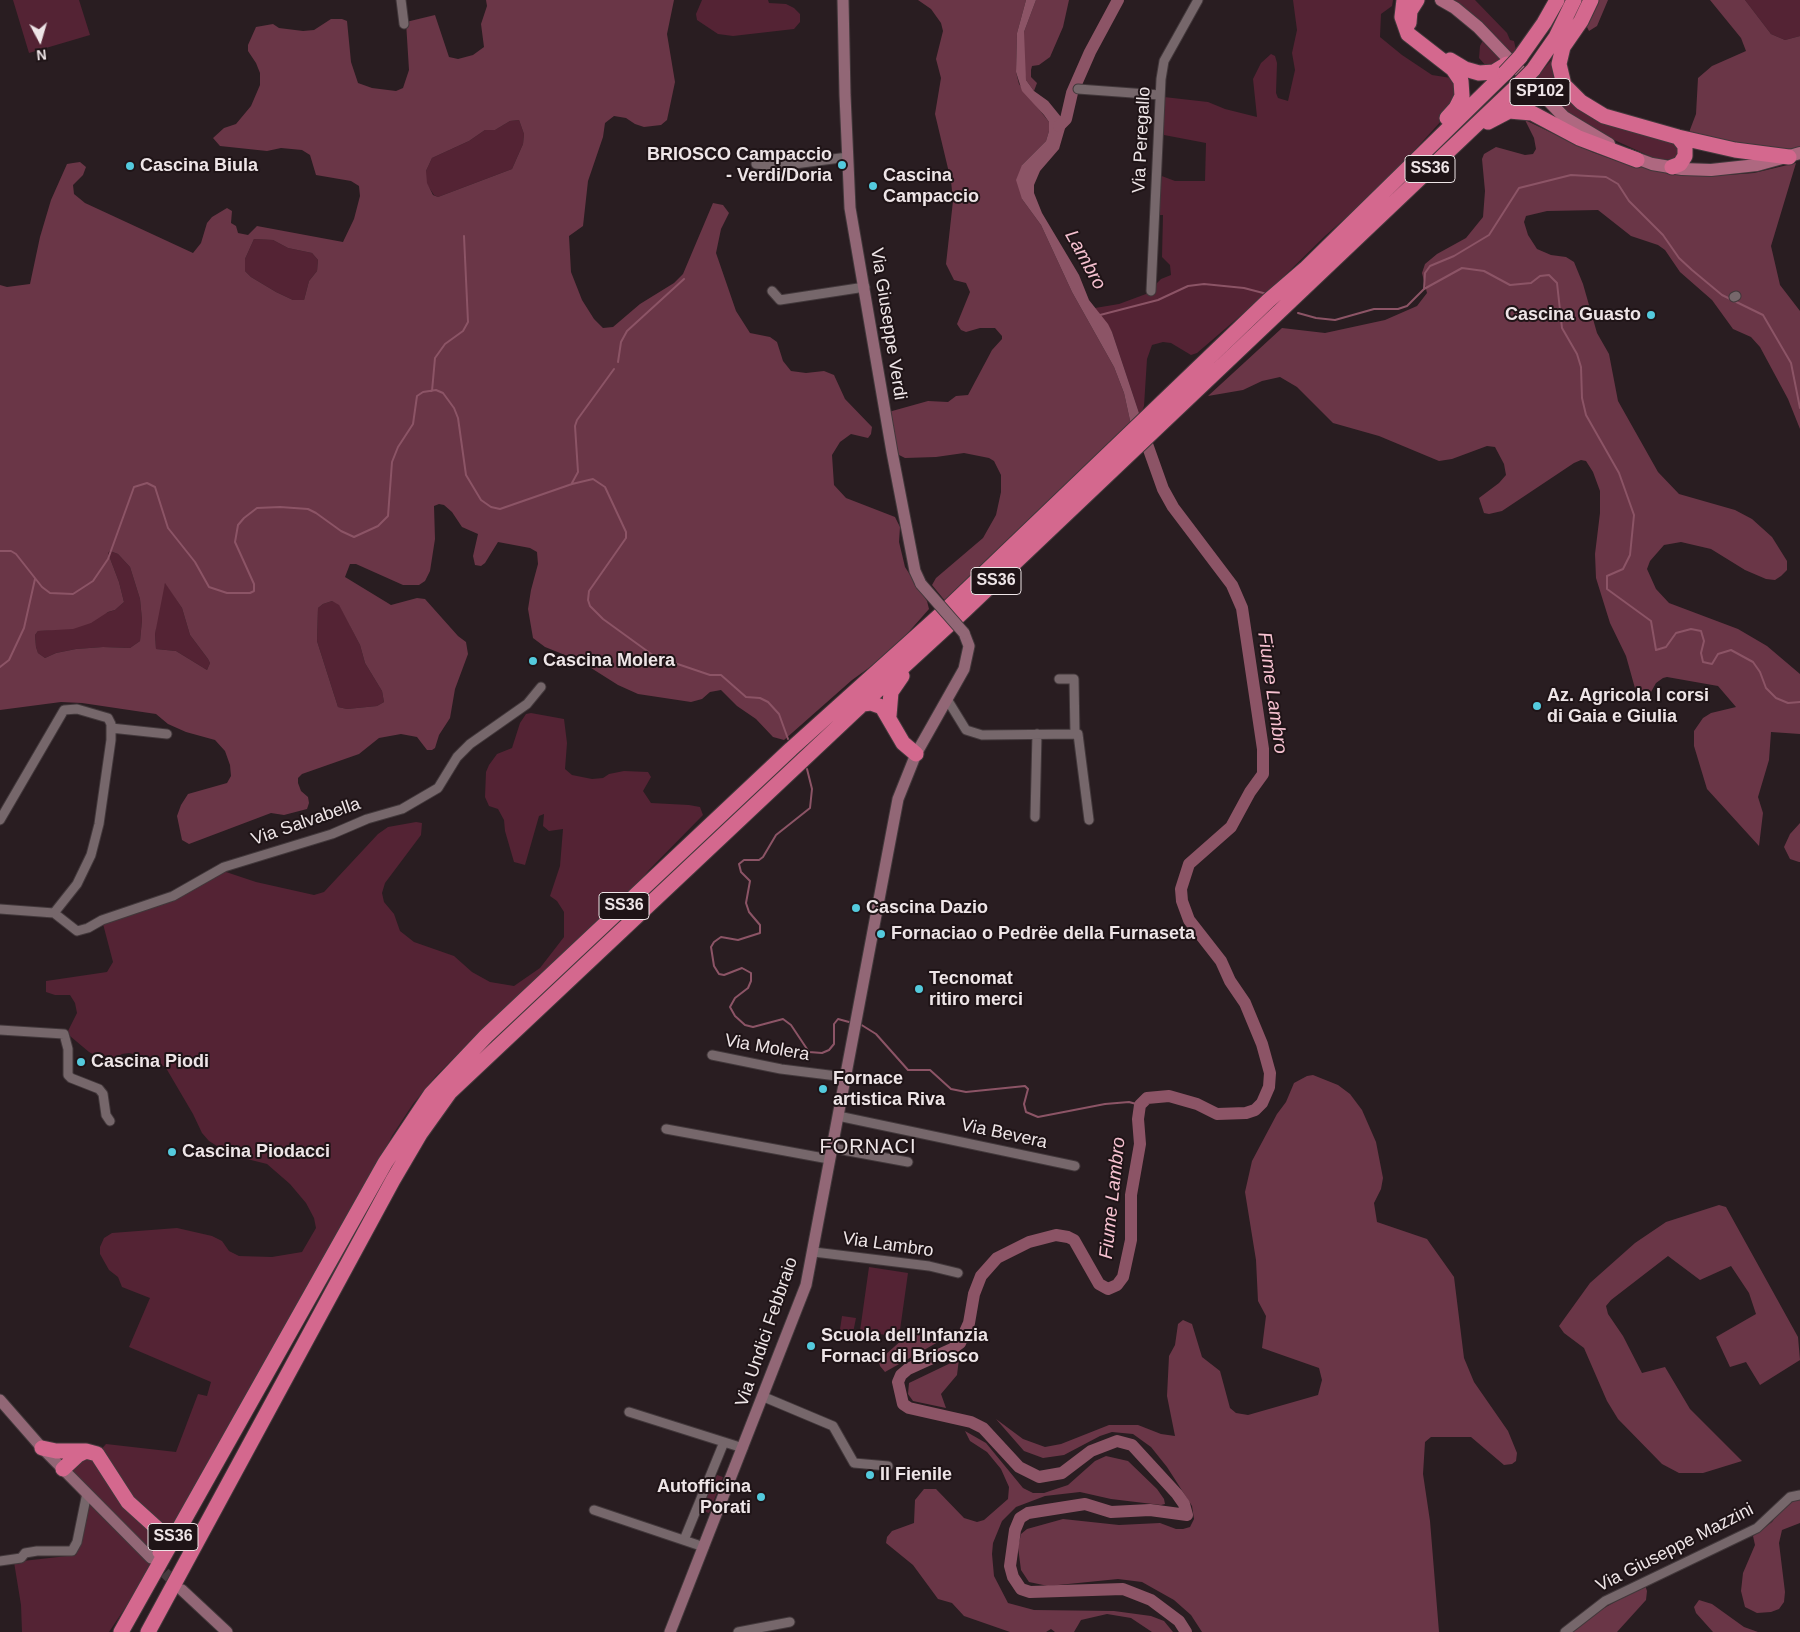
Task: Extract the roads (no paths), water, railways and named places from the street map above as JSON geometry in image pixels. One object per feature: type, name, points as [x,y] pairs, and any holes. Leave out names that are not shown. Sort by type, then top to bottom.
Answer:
[{"type":"highway","points":[[1371,204],[1391,178],[1456,108],[1462,96],[1461,81],[1453,70],[1405,30],[1402,17],[1404,0]]},
{"type":"highway","points":[[1417,0],[1410,11],[1411,27],[1458,66],[1472,72],[1487,73],[1501,69],[1512,62],[1549,0]]},
{"type":"highway","name":"SS36","points":[[148,1632],[393,1180],[420,1134],[450,1092],[964,611],[1122,451],[1208,358],[1371,204],[1512,62],[1544,23],[1557,0]]},
{"type":"highway","name":"SS36","points":[[121,1632],[385,1163],[431,1094],[486,1036],[784,756],[1122,451],[1220,368],[1518,85],[1533,70],[1556,37],[1574,0]]},
{"type":"highway","points":[[1591,0],[1581,21],[1563,47],[1559,64],[1564,85],[1594,112],[1678,137],[1735,150],[1794,155]]},
{"type":"highway","points":[[1341,252],[1386,215],[1487,122],[1509,111],[1520,110],[1532,113],[1579,138],[1637,160]]},
{"type":"highway","points":[[1672,167],[1680,164],[1685,156],[1685,146],[1678,137]]},
{"type":"highway","points":[[888,716],[890,698],[896,684],[948,632],[964,611]]},
{"type":"highway","points":[[863,704],[876,704],[888,716],[896,733],[918,749]]},
{"type":"highway","points":[[155,1525],[167,1526],[177,1520],[210,1463],[226,1443]]},
{"type":"highway","points":[[39,1445],[62,1461],[86,1451],[97,1454],[128,1502],[163,1534],[164,1544],[126,1614],[121,1632]]},
{"type":"main road","name":"SP102","points":[[1441,0],[1452,4],[1508,57],[1564,116],[1578,127],[1637,160],[1672,167],[1710,170],[1757,165],[1794,155]]},
{"type":"street","points":[[401,0],[404,24]]},
{"type":"street","name":"Via Giuseppe Verdi","points":[[844,0],[842,29],[850,208],[905,524],[914,571],[921,584],[964,633]]},
{"type":"street","name":"Via Peregallo","points":[[1151,291],[1160,95],[1164,60],[1198,0]]},
{"type":"street","points":[[1078,89],[1160,95]]},
{"type":"street","points":[[756,164],[779,166],[848,156]]},
{"type":"street","points":[[772,291],[780,300],[865,288]]},
{"type":"street","name":"Via Undici Febbraio","points":[[670,1632],[764,1397],[806,1286],[814,1252],[829,1159],[846,1077],[889,838],[898,799],[918,749],[959,679],[969,653],[964,633]]},
{"type":"street","points":[[1059,680],[1074,680],[1075,734]]},
{"type":"street","name":"Via Salvabella","points":[[54,913],[77,931],[88,928],[102,920],[174,896],[224,867],[332,834],[367,818],[402,809],[438,788],[457,757],[470,744],[527,704],[541,687]]},
{"type":"street","points":[[947,700],[962,725],[973,733],[982,735],[1078,734],[1089,820]]},
{"type":"street","points":[[0,820],[64,710],[77,709],[108,718],[111,728],[103,798],[92,855],[77,884],[54,913],[0,909]]},
{"type":"street","points":[[111,728],[167,734]]},
{"type":"street","points":[[1034,817],[1037,734]]},
{"type":"street","points":[[0,1030],[64,1034],[68,1049],[68,1075],[99,1089],[103,1094],[106,1115],[110,1120]]},
{"type":"street","name":"Via Molera","points":[[712,1055],[781,1069],[846,1077]]},
{"type":"street","name":"Via Bevera","points":[[838,1116],[1075,1166]]},
{"type":"street","points":[[666,1129],[829,1159]]},
{"type":"street","points":[[832,1148],[908,1162]]},
{"type":"street","name":"Via Lambro","points":[[814,1252],[929,1266],[958,1273]]},
{"type":"street","points":[[764,1397],[833,1426],[854,1463],[888,1466]]},
{"type":"street","points":[[0,1400],[39,1445]]},
{"type":"street","points":[[629,1412],[743,1448]]},
{"type":"street","points":[[684,1540],[724,1442]]},
{"type":"street","points":[[62,1461],[88,1494],[150,1558]]},
{"type":"street","points":[[0,1561],[21,1558],[25,1553],[37,1551],[72,1551],[77,1542],[88,1494]]},
{"type":"street","name":"Via Giuseppe Mazzini","points":[[1565,1632],[1605,1601],[1757,1528],[1790,1498],[1800,1495]]},
{"type":"street","points":[[594,1510],[704,1547]]},
{"type":"street","points":[[182,1590],[227,1632]]},
{"type":"street","points":[[738,1632],[790,1622]]},
{"type":"waterway","name":"Lambro","points":[[1059,126],[1066,119],[1072,93],[1090,52],[1118,0]]},
{"type":"waterway","points":[[1424,289],[1425,273],[1430,266],[1454,256],[1489,235],[1519,188],[1571,175],[1606,177],[1618,184],[1629,201],[1663,235],[1679,258],[1692,270],[1722,295],[1763,315],[1791,363],[1800,408]]},
{"type":"waterway","points":[[432,391],[435,358],[445,344],[463,331],[468,322],[464,236]]},
{"type":"waterway","points":[[1298,313],[1316,318],[1335,320],[1374,309],[1398,309],[1407,306],[1424,289],[1462,268],[1484,271],[1510,285],[1531,283],[1540,276],[1549,275],[1557,283],[1562,328],[1577,354],[1581,367],[1582,398],[1586,415],[1619,473],[1634,515],[1630,555],[1623,569],[1607,576],[1607,589],[1651,621],[1656,650],[1666,647],[1676,633],[1691,629],[1701,631],[1704,641],[1701,653],[1703,662],[1712,664],[1718,654],[1731,650],[1753,662],[1760,672],[1766,688],[1776,698],[1788,703],[1800,702]]},
{"type":"waterway","points":[[618,362],[621,342],[627,331],[684,279]]},
{"type":"waterway","points":[[1100,315],[1158,300],[1188,286],[1204,284],[1244,288],[1267,294]]},
{"type":"waterway","points":[[572,483],[578,472],[575,426],[577,420],[614,369]]},
{"type":"waterway","points":[[0,551],[11,551],[16,554],[42,587],[50,593],[73,594],[93,581],[108,559],[134,487],[147,483],[155,487],[168,528],[195,562],[209,587],[227,593],[250,593],[254,591],[254,584],[235,542],[238,525],[244,518],[257,508],[280,507],[308,509],[341,531],[354,537],[378,526],[388,516],[392,462],[398,447],[413,424],[417,396],[423,392],[436,390],[443,393],[454,408],[458,418],[466,475],[481,500],[491,507],[500,509],[572,484],[593,479],[605,487],[626,532],[626,538],[589,591],[588,600],[590,606],[603,619],[654,656],[710,675],[721,675],[746,697],[760,698],[768,702],[779,714],[788,739]]},
{"type":"waterway","name":"Fiume Lambro","points":[[1142,430],[1163,489],[1173,507],[1232,585],[1242,608],[1263,749],[1263,774],[1250,792],[1231,827],[1189,864],[1181,889],[1182,901],[1189,920],[1221,961],[1230,981],[1245,1003],[1262,1044],[1270,1073],[1269,1087],[1262,1103],[1255,1110],[1246,1113],[1217,1114],[1197,1104],[1169,1096],[1147,1098],[1140,1105],[1138,1119],[1140,1144],[1131,1195],[1131,1240],[1123,1277],[1117,1285],[1108,1289],[1099,1284],[1074,1240],[1068,1237],[1056,1235],[1029,1242],[997,1258],[981,1276],[974,1294],[969,1323],[960,1343],[952,1349],[908,1369],[901,1375],[898,1382],[903,1404],[909,1408],[971,1422],[983,1428],[1019,1467],[1039,1477],[1062,1473],[1091,1451],[1117,1441],[1132,1445],[1177,1494],[1184,1504],[1187,1515],[1150,1510],[1111,1512],[1085,1504],[1028,1513],[1020,1518],[1015,1530],[1010,1566],[1013,1577],[1021,1589],[1030,1592],[1123,1589],[1151,1600],[1179,1621],[1186,1632]]},
{"type":"waterway","points":[[0,667],[9,660],[24,628],[35,579]]},
{"type":"waterway","points":[[807,769],[812,789],[810,808],[776,835],[763,857],[759,860],[744,860],[739,864],[741,872],[750,881],[746,903],[749,912],[760,925],[760,933],[738,940],[721,937],[714,942],[711,947],[714,966],[719,974],[724,975],[742,968],[751,973],[751,981],[748,988],[735,998],[730,1007],[735,1016],[745,1025],[753,1027],[783,1019],[791,1025],[809,1052],[822,1053],[829,1050],[834,1044],[834,1024],[838,1019],[849,1022]]},
{"type":"waterway","points":[[860,1024],[876,1034],[908,1070],[930,1070],[951,1089],[966,1092],[1025,1086],[1028,1089],[1024,1104],[1026,1112],[1038,1117],[1105,1104],[1129,1102],[1140,1105]]},
{"type":"tunnel","points":[[153,1561],[179,1587]]},
{"type":"place","name":"BRIOSCO Campaccio - Verdi/Doria","points":[[842,165]]},
{"type":"place","name":"Cascina Biula","points":[[130,166]]},
{"type":"place","name":"Cascina Campaccio","points":[[873,186]]},
{"type":"place","name":"Cascina Guasto","points":[[1651,315]]},
{"type":"place","name":"Cascina Molera","points":[[533,661]]},
{"type":"place","name":"Az. Agricola I corsi di Gaia e Giulia","points":[[1537,706]]},
{"type":"place","name":"Cascina Dazio","points":[[856,908]]},
{"type":"place","name":"Fornaciao o Pedrëe della Furnaseta","points":[[881,934]]},
{"type":"place","name":"Tecnomat ritiro merci","points":[[919,989]]},
{"type":"place","name":"Cascina Piodi","points":[[81,1062]]},
{"type":"place","name":"Fornace artistica Riva","points":[[823,1089]]},
{"type":"place","name":"Cascina Piodacci","points":[[172,1152]]},
{"type":"place","name":"Scuola dell’Infanzia Fornaci di Briosco","points":[[811,1346]]},
{"type":"place","name":"Il Fienile","points":[[870,1475]]},
{"type":"place","name":"Autofficina Porati","points":[[761,1497]]},
{"type":"district","name":"FORNACI","points":[[868,1147]]}]
